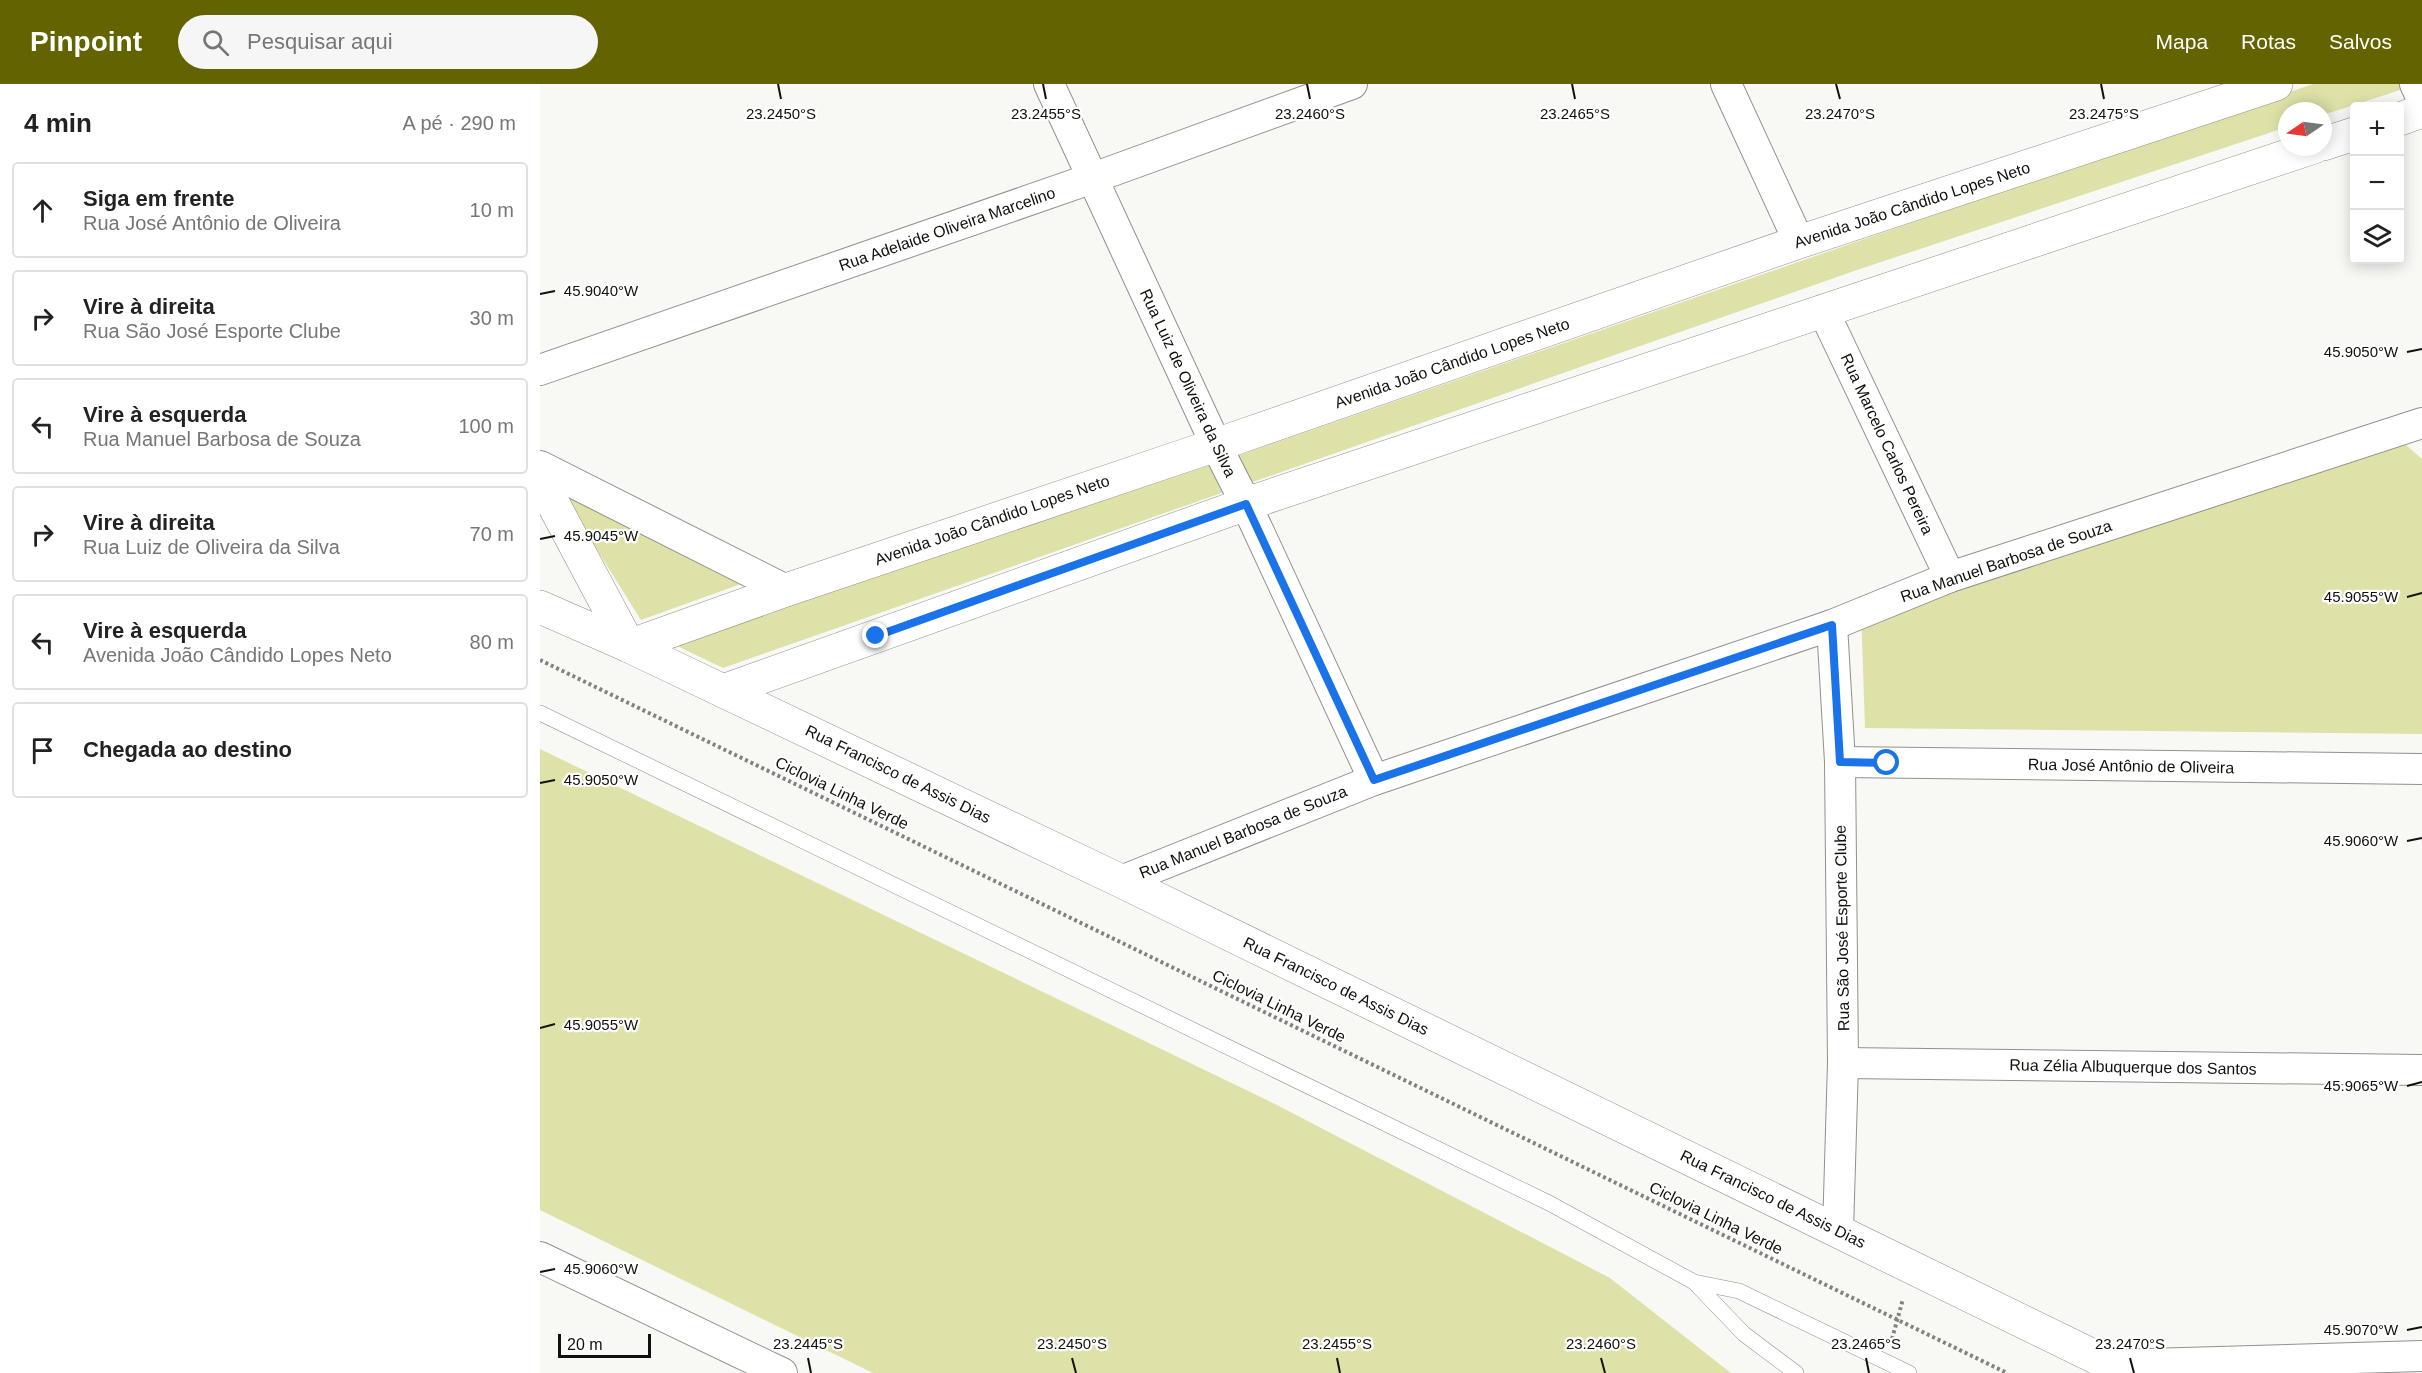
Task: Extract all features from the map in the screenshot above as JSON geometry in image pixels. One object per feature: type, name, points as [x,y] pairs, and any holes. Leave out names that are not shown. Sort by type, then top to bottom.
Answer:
[{"type":"street","name":"Rua Luiz de Oliveira da Silva","points":[[1049,84],[1374,780]]},
{"type":"street","name":"Rua Adelaide Oliveira Marcelino","points":[[540,370],[1094,178],[1352,84]]},
{"type":"street","points":[[1726,84],[1799,242]]},
{"type":"street","name":"Avenida João Cândido Lopes Neto","points":[[630,646],[786,590],[1216,445],[1799,242],[2276,84]]},
{"type":"street","points":[[2415,84],[2422,99]]},
{"type":"street","points":[[2404,118],[2422,111]]},
{"type":"street","points":[[2332,141],[2350,136]]},
{"type":"street","points":[[723,691],[1246,504],[2287,156]]},
{"type":"street","name":"Rua Marcelo Carlos Pereira","points":[[1823,310],[1950,577]]},
{"type":"street","name":"Rua Manuel Barbosa de Souza","points":[[1121,881],[1374,780],[1832,625],[1950,577],[2422,423]]},
{"type":"street","points":[[540,466],[786,590]]},
{"type":"street","points":[[540,479],[630,646]]},
{"type":"street","name":"Rua Francisco de Assis Dias","points":[[540,607],[630,646],[1121,881],[2120,1369]]},
{"type":"street","name":"Rua São José Esporte Clube","points":[[1832,625],[1840,762],[1843,1063],[1838,1231]]},
{"type":"street","name":"Rua José Antônio de Oliveira","points":[[1840,762],[2422,769]]},
{"type":"street","name":"Rua Zélia Albuquerque dos Santos","points":[[1843,1063],[2422,1070]]},
{"type":"street","points":[[540,1257],[782,1373]]},
{"type":"street","points":[[2120,1369],[2422,1356]]},
{"type":"lane","points":[[540,713],[1550,1203],[1694,1282],[1744,1334],[1796,1373]]},
{"type":"lane","points":[[1694,1282],[1739,1291],[1909,1373]]},
{"type":"path","name":"Ciclovia Linha Verde","points":[[540,660],[2007,1373]]},
{"type":"path","points":[[1886,1362],[1911,1267]]},
{"type":"green space","points":[[2313,84],[2419,84],[2363,102],[2350,102],[2350,106],[2332,112],[2332,102],[2278,102],[2278,130],[1857,270],[723,668],[671,643],[1231,458]]},
{"type":"green space","points":[[2405,444],[2422,459],[2422,734],[1865,728],[1861,611]]},
{"type":"green space","points":[[552,478],[741,584],[641,620]]},
{"type":"green space","points":[[540,749],[1273,1103],[1610,1278],[1731,1373],[873,1373],[540,1210]]},
{"type":"route","points":[[876,636],[1246,504],[1374,780],[1832,625],[1840,762],[1887,763]]}]
